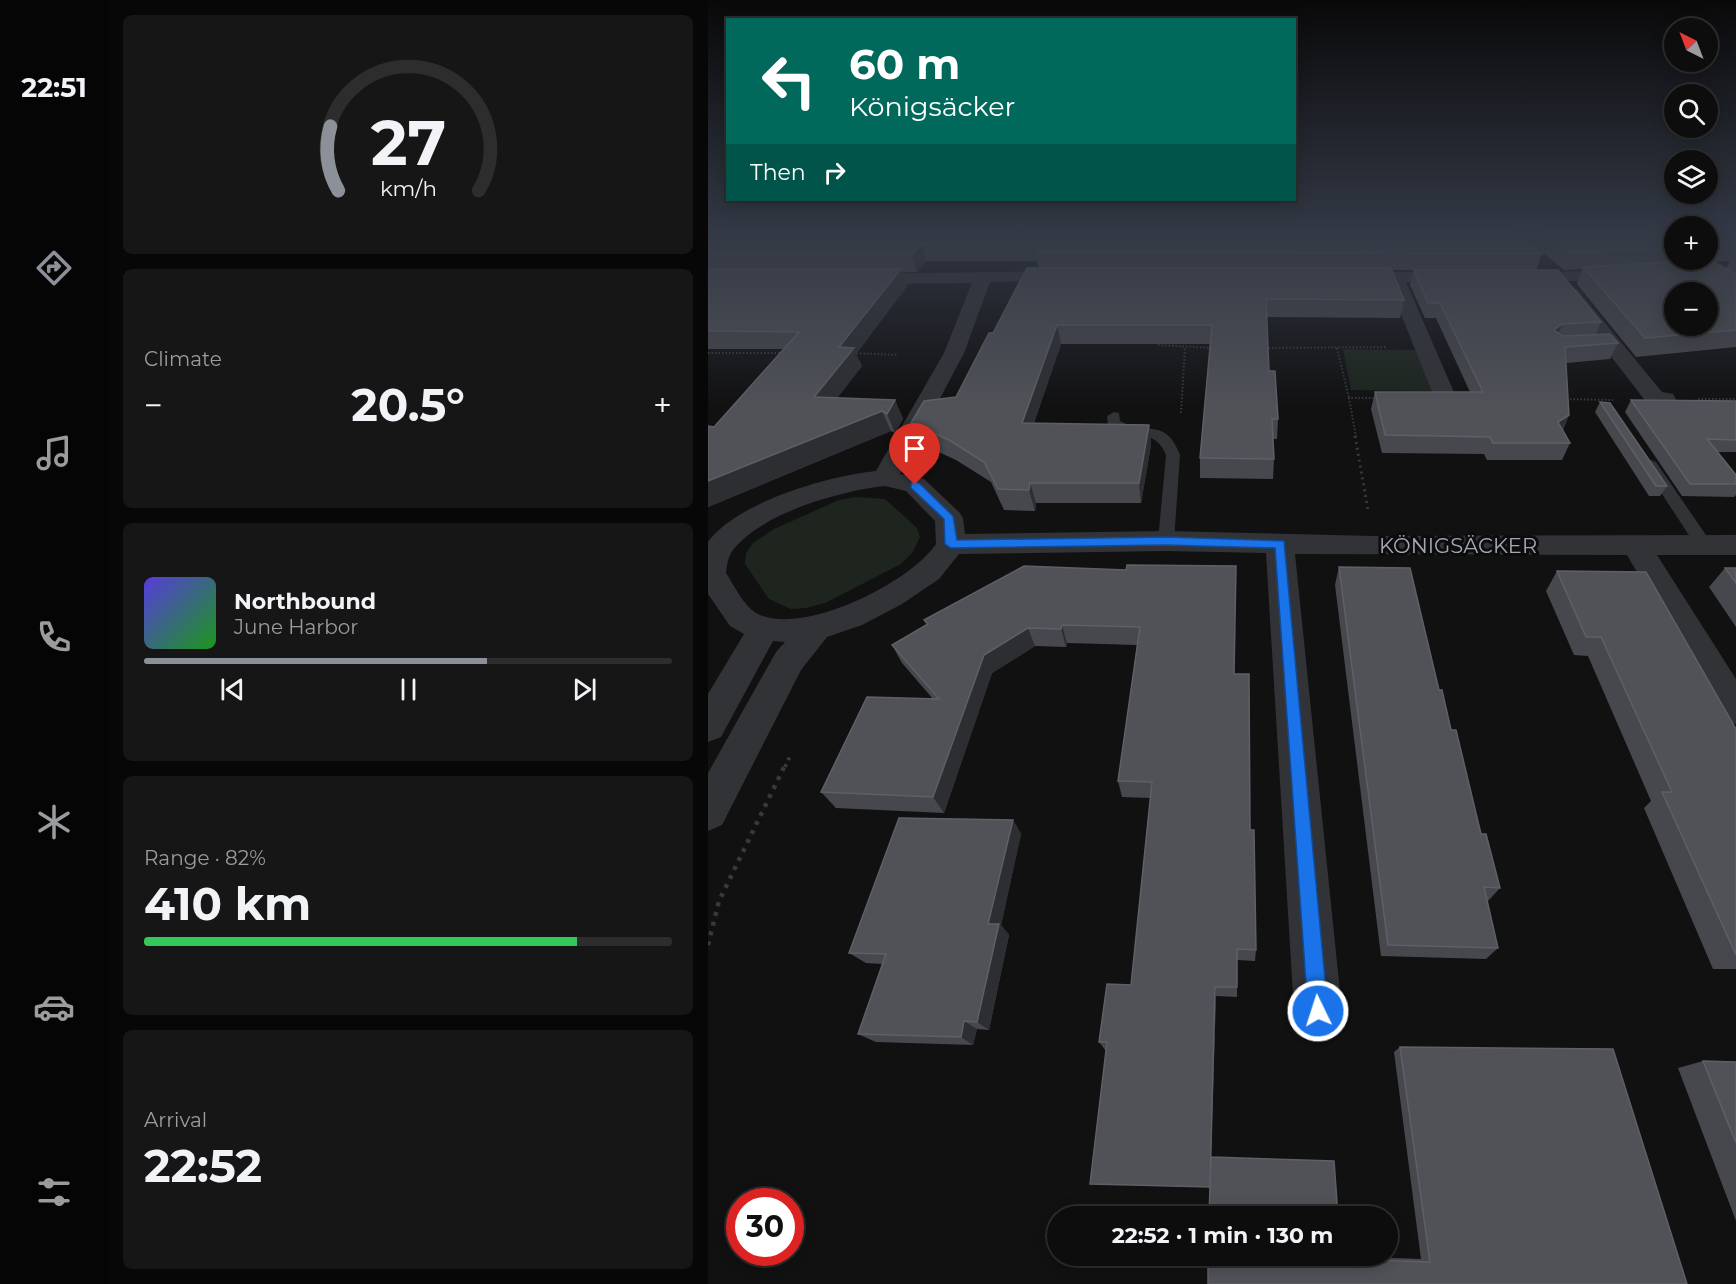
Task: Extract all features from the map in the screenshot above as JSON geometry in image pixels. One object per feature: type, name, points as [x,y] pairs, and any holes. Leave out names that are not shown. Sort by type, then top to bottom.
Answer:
[{"type":"street","points":[[885,478],[954,353],[979,287]]},
{"type":"street","points":[[1400,287],[1446,399]]},
{"type":"street","points":[[1565,287],[1606,344],[1655,398],[1665,399]]},
{"type":"street","points":[[885,478],[915,485],[949,518],[951,544],[938,564],[921,579],[844,620],[815,629],[764,628],[742,620],[711,573],[715,544],[760,517],[835,485],[865,479],[885,478]]},
{"type":"street","name":"KÖNIGSÄCKER","points":[[951,544],[1166,541],[1280,544],[1736,545]]},
{"type":"street","points":[[1280,544],[1318,1011]]},
{"type":"street","points":[[1636,545],[1736,709]]},
{"type":"street","points":[[708,726],[764,628]]},
{"type":"street","points":[[708,812],[788,661],[815,629]]},
{"type":"lane","points":[[1114,416],[1113,423],[1121,429],[1157,433],[1170,444],[1173,455],[1166,541]]},
{"type":"lane","points":[[1642,452],[1704,545]]},
{"type":"path","points":[[1158,345],[1220,348]]},
{"type":"path","points":[[1255,348],[1426,346]]},
{"type":"path","points":[[1170,444],[1179,431],[1185,348]]},
{"type":"path","points":[[1336,348],[1349,398]]},
{"type":"path","points":[[708,353],[788,353]]},
{"type":"path","points":[[844,353],[898,354]]},
{"type":"shaded area","points":[[1343,349],[1417,350],[1433,391],[1351,390]]},
{"type":"shaded area","points":[[856,497],[885,499],[917,528],[920,537],[913,552],[901,564],[825,603],[791,609],[769,599],[745,564],[746,553],[753,543],[774,529],[839,500]]},
{"type":"building","points":[[708,287],[887,287],[839,347],[854,348],[814,397],[895,400],[887,414],[882,411],[708,481],[708,426],[714,427],[799,332],[708,331]]},
{"type":"building","points":[[1017,287],[1399,287],[1404,300],[1266,299],[1269,371],[1275,371],[1278,419],[1272,419],[1274,459],[1200,458],[1212,325],[1057,325],[1022,423],[1149,425],[1139,483],[1030,483],[1029,490],[998,489],[984,462],[949,440],[911,423],[924,401],[956,397],[989,333],[993,333]]},
{"type":"building","points":[[1421,287],[1572,287],[1601,322],[1562,324],[1554,330],[1563,336],[1610,334],[1618,343],[1565,347],[1569,415],[1558,422],[1570,443],[1493,443],[1490,437],[1385,435],[1375,392],[1483,392],[1440,303],[1428,303]]},
{"type":"building","points":[[1600,287],[1664,287],[1664,336],[1668,336],[1645,338]]},
{"type":"building","points":[[1718,287],[1736,287],[1736,330],[1718,332]]},
{"type":"building","points":[[1631,400],[1736,401],[1736,440],[1707,439],[1736,475],[1736,484],[1690,484]]},
{"type":"building","points":[[1600,402],[1610,403],[1667,486],[1656,486]]},
{"type":"building","points":[[1127,565],[1236,566],[1234,674],[1249,674],[1250,830],[1254,830],[1256,950],[1237,949],[1237,987],[1215,987],[1210,1187],[1090,1184],[1107,1042],[1099,1042],[1107,984],[1131,985],[1152,782],[1118,781],[1140,627],[1062,625],[1061,629],[1028,628],[984,655],[933,797],[821,792],[867,697],[939,699],[892,645],[928,624],[924,620],[1024,566],[1126,570]]},
{"type":"building","points":[[1339,567],[1410,568],[1439,690],[1442,690],[1451,730],[1456,730],[1481,834],[1486,834],[1500,888],[1484,887],[1498,948],[1388,945]]},
{"type":"building","points":[[1725,568],[1736,568],[1736,583]]},
{"type":"building","points":[[1557,571],[1646,572],[1736,729],[1736,955],[1662,792],[1672,792],[1601,637],[1586,637]]},
{"type":"building","points":[[899,818],[1013,820],[988,924],[999,924],[977,1022],[964,1021],[961,1037],[858,1034],[886,954],[849,953]]},
{"type":"building","points":[[1400,1047],[1613,1049],[1687,1284],[1208,1284],[1208,1266],[1398,1266],[1398,1261],[1430,1262]]},
{"type":"building","points":[[1703,1061],[1736,1062],[1736,1143]]},
{"type":"building","points":[[1211,1157],[1334,1161],[1337,1206],[1209,1206]]},
{"type":"route","points":[[915,485],[949,518],[951,544],[1166,541],[1280,544],[1318,1011]]}]
